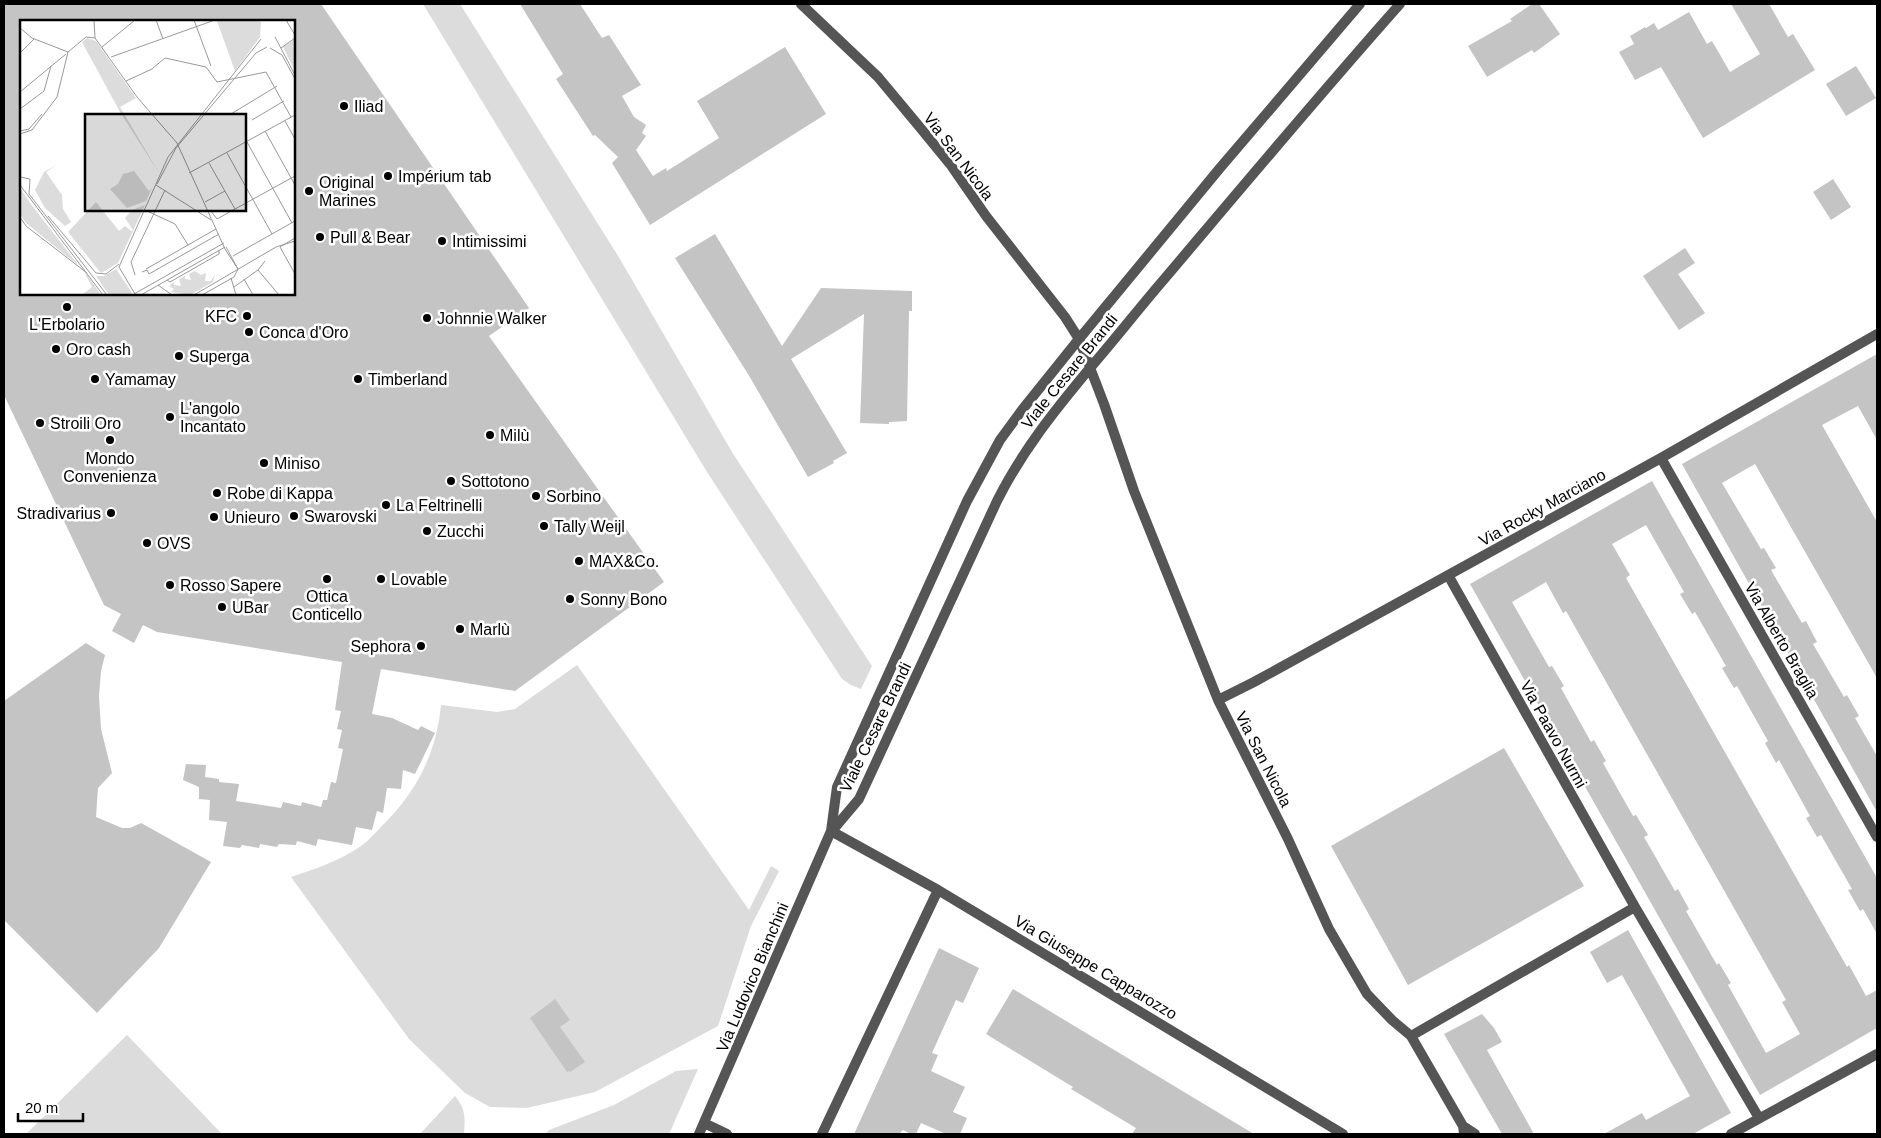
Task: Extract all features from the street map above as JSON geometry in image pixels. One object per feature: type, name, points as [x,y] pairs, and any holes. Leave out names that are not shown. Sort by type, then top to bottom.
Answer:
[{"type":"street","name":"Via San Nicola","points":[[801,4],[878,78],[918,125],[950,164],[986,216],[1065,317],[1079,339],[1091,367],[1134,491],[1218,700],[1288,838],[1329,929],[1367,994],[1392,1020],[1411,1036],[1463,1130]]},
{"type":"street","name":"Viale Cesare Brandi","points":[[831,831],[837,787],[967,501],[1000,440],[1079,339],[1220,168],[1360,4]]},
{"type":"street","name":"Viale Cesare Brandi","points":[[831,831],[859,799],[1012,472],[1030,443],[1091,367],[1336,76],[1400,4]]},
{"type":"street","name":"Via Rocky Marciano","points":[[1218,700],[1661,458],[1877,334]]},
{"type":"street","name":"Via Alberto Braglia","points":[[1661,458],[1877,837]]},
{"type":"street","name":"Via Paavo Nurmi","points":[[1448,575],[1635,907],[1760,1118]]},
{"type":"street","name":"Via Giuseppe Capparozzo","points":[[831,831],[938,890],[1343,1134]]},
{"type":"street","name":"Via Ludovico Bianchini","points":[[699,1134],[831,831]]},
{"type":"street","points":[[822,1134],[938,890]]},
{"type":"street","points":[[1411,1036],[1635,907]]},
{"type":"street","points":[[1730,1134],[1877,1054]]},
{"type":"street","points":[[704,1123],[727,1134]]},
{"type":"street","points":[[1463,1130],[1476,1134]]},
{"type":"shaded area","points":[[423,4],[460,4],[620,259],[732,452],[872,666],[861,689],[842,679],[707,472]]},
{"type":"shaded area","points":[[577,665],[749,910],[771,866],[779,871],[751,926],[718,1026],[595,1092],[527,1108],[490,1107],[465,1093],[409,1039],[291,877],[327,864],[353,851],[366,842],[393,815],[414,787],[429,757],[441,705],[497,712],[515,709]]},
{"type":"shaded area","points":[[127,1035],[222,1134],[26,1134]]},
{"type":"shaded area","points":[[698,1069],[669,1134],[545,1134],[549,1130],[614,1105],[676,1071]]},
{"type":"shaded area","points":[[455,1096],[464,1114],[464,1134],[420,1134]]},
{"type":"building","name":"Conca d'Oro","points":[[4,4],[321,4],[529,308],[489,336],[664,582],[515,691],[381,669],[372,714],[392,718],[418,730],[421,726],[435,733],[415,774],[403,770],[401,789],[387,788],[383,813],[377,811],[372,830],[356,827],[352,845],[318,839],[316,846],[297,841],[296,845],[279,844],[277,847],[260,844],[259,848],[242,845],[240,848],[223,846],[227,822],[209,820],[210,800],[199,799],[199,787],[183,780],[186,764],[206,765],[205,777],[219,779],[219,782],[239,784],[236,801],[281,808],[283,802],[301,806],[302,802],[321,807],[323,800],[327,800],[331,782],[336,783],[343,749],[338,748],[342,730],[337,729],[341,711],[335,710],[342,662],[157,632],[143,625],[134,643],[112,631],[121,614],[104,605],[4,395]]},
{"type":"building","points":[[520,4],[580,4],[602,38],[609,35],[641,85],[622,96],[634,117],[646,125],[642,133],[646,136],[636,150],[653,176],[666,168],[667,171],[719,138],[697,101],[785,47],[826,114],[650,225],[612,163],[618,157],[595,135],[593,136],[556,79],[563,74]]},
{"type":"building","points":[[1532,4],[1539,4],[1560,34],[1534,53],[1532,50],[1487,77],[1468,46],[1512,21],[1510,19]]},
{"type":"building","points":[[1731,4],[1769,4],[1788,37],[1793,34],[1815,70],[1703,138],[1661,67],[1635,80],[1619,52],[1634,44],[1630,36],[1645,27],[1654,23],[1658,30],[1689,12],[1707,44],[1712,41],[1730,72],[1760,54]]},
{"type":"building","points":[[1856,66],[1876,98],[1846,116],[1826,84]]},
{"type":"building","points":[[1833,179],[1851,207],[1831,220],[1813,192]]},
{"type":"building","points":[[715,234],[782,346],[821,288],[912,291],[912,311],[909,311],[907,421],[889,422],[889,424],[860,423],[864,314],[791,359],[847,453],[833,461],[834,463],[808,477],[748,374],[675,258]]},
{"type":"building","points":[[1685,248],[1695,263],[1678,274],[1705,313],[1679,330],[1643,276]]},
{"type":"building","points":[[1877,354],[1877,440],[1858,406],[1822,425],[1877,522],[1877,678],[1755,464],[1722,483],[1761,549],[1764,548],[1776,568],[1771,570],[1802,623],[1806,621],[1817,642],[1813,644],[1844,697],[1847,695],[1859,716],[1855,718],[1877,756],[1877,812],[1682,464]]},
{"type":"building","points":[[1652,481],[1877,878],[1877,934],[1863,909],[1860,911],[1848,890],[1852,889],[1821,835],[1817,837],[1806,818],[1810,816],[1779,760],[1776,763],[1765,743],[1768,741],[1737,686],[1734,688],[1722,668],[1726,666],[1695,612],[1692,614],[1680,594],[1684,592],[1646,525],[1612,544],[1630,575],[1626,578],[1847,967],[1849,965],[1866,996],[1877,990],[1877,1028],[1760,1095],[1470,584]],"holes":[[[1546,582],[1563,613],[1566,611],[1786,1000],[1782,1002],[1800,1034],[1766,1053],[1728,985],[1731,983],[1719,963],[1717,965],[1686,911],[1689,909],[1678,889],[1675,891],[1644,837],[1648,835],[1636,815],[1633,816],[1603,763],[1606,761],[1594,740],[1591,742],[1561,688],[1564,686],[1552,666],[1549,667],[1512,602]]]},
{"type":"building","points":[[86,643],[105,655],[101,671],[99,696],[101,729],[112,773],[98,788],[96,817],[122,828],[130,828],[141,823],[211,862],[159,948],[97,1013],[4,920],[4,701]]},
{"type":"building","points":[[1504,748],[1584,886],[1408,985],[1331,846]]},
{"type":"building","points":[[1628,930],[1731,1113],[1693,1134],[1604,1134],[1642,1113],[1646,1120],[1690,1096],[1622,975],[1607,983],[1590,952]]},
{"type":"building","points":[[939,948],[979,968],[963,1003],[956,1000],[932,1053],[938,1055],[931,1071],[965,1087],[953,1112],[967,1118],[960,1134],[946,1134],[921,1123],[916,1134],[903,1130],[899,1134],[854,1134]]},
{"type":"building","points":[[1013,989],[1254,1134],[1132,1134],[1136,1128],[986,1034]]},
{"type":"building","points":[[555,999],[570,1020],[560,1027],[585,1062],[570,1072],[567,1072],[530,1018]]},
{"type":"building","points":[[1482,1014],[1494,1028],[1502,1042],[1487,1050],[1534,1134],[1502,1134],[1444,1034]]},
{"type":"place","name":"Iliad","points":[[344,106]]},
{"type":"place","name":"Impérium tab","points":[[388,176]]},
{"type":"place","name":"Original Marines","points":[[309,191]]},
{"type":"place","name":"Pull & Bear","points":[[320,237]]},
{"type":"place","name":"Intimissimi","points":[[442,241]]},
{"type":"place","name":"L'Erbolario","points":[[67,307]]},
{"type":"place","name":"KFC","points":[[247,316]]},
{"type":"place","name":"Johnnie Walker","points":[[427,318]]},
{"type":"place","name":"Conca d'Oro","points":[[249,332]]},
{"type":"place","name":"Oro cash","points":[[56,349]]},
{"type":"place","name":"Superga","points":[[179,356]]},
{"type":"place","name":"Yamamay","points":[[95,379]]},
{"type":"place","name":"Timberland","points":[[358,379]]},
{"type":"place","name":"L'angolo Incantato","points":[[170,417]]},
{"type":"place","name":"Stroili Oro","points":[[40,423]]},
{"type":"place","name":"Milù","points":[[490,435]]},
{"type":"place","name":"Mondo Convenienza","points":[[110,440]]},
{"type":"place","name":"Miniso","points":[[264,463]]},
{"type":"place","name":"Sottotono","points":[[451,481]]},
{"type":"place","name":"Robe di Kappa","points":[[217,493]]},
{"type":"place","name":"Sorbino","points":[[536,496]]},
{"type":"place","name":"La Feltrinelli","points":[[386,505]]},
{"type":"place","name":"Stradivarius","points":[[111,513]]},
{"type":"place","name":"Swarovski","points":[[294,516]]},
{"type":"place","name":"Unieuro","points":[[214,517]]},
{"type":"place","name":"Tally Weijl","points":[[544,526]]},
{"type":"place","name":"Zucchi","points":[[427,531]]},
{"type":"place","name":"OVS","points":[[147,543]]},
{"type":"place","name":"MAX&Co.","points":[[579,561]]},
{"type":"place","name":"Ottica Conticello","points":[[327,579]]},
{"type":"place","name":"Lovable","points":[[381,579]]},
{"type":"place","name":"Rosso Sapere","points":[[170,585]]},
{"type":"place","name":"Sonny Bono","points":[[570,599]]},
{"type":"place","name":"UBar","points":[[222,607]]},
{"type":"place","name":"Marlù","points":[[460,629]]},
{"type":"place","name":"Sephora","points":[[421,646]]}]
